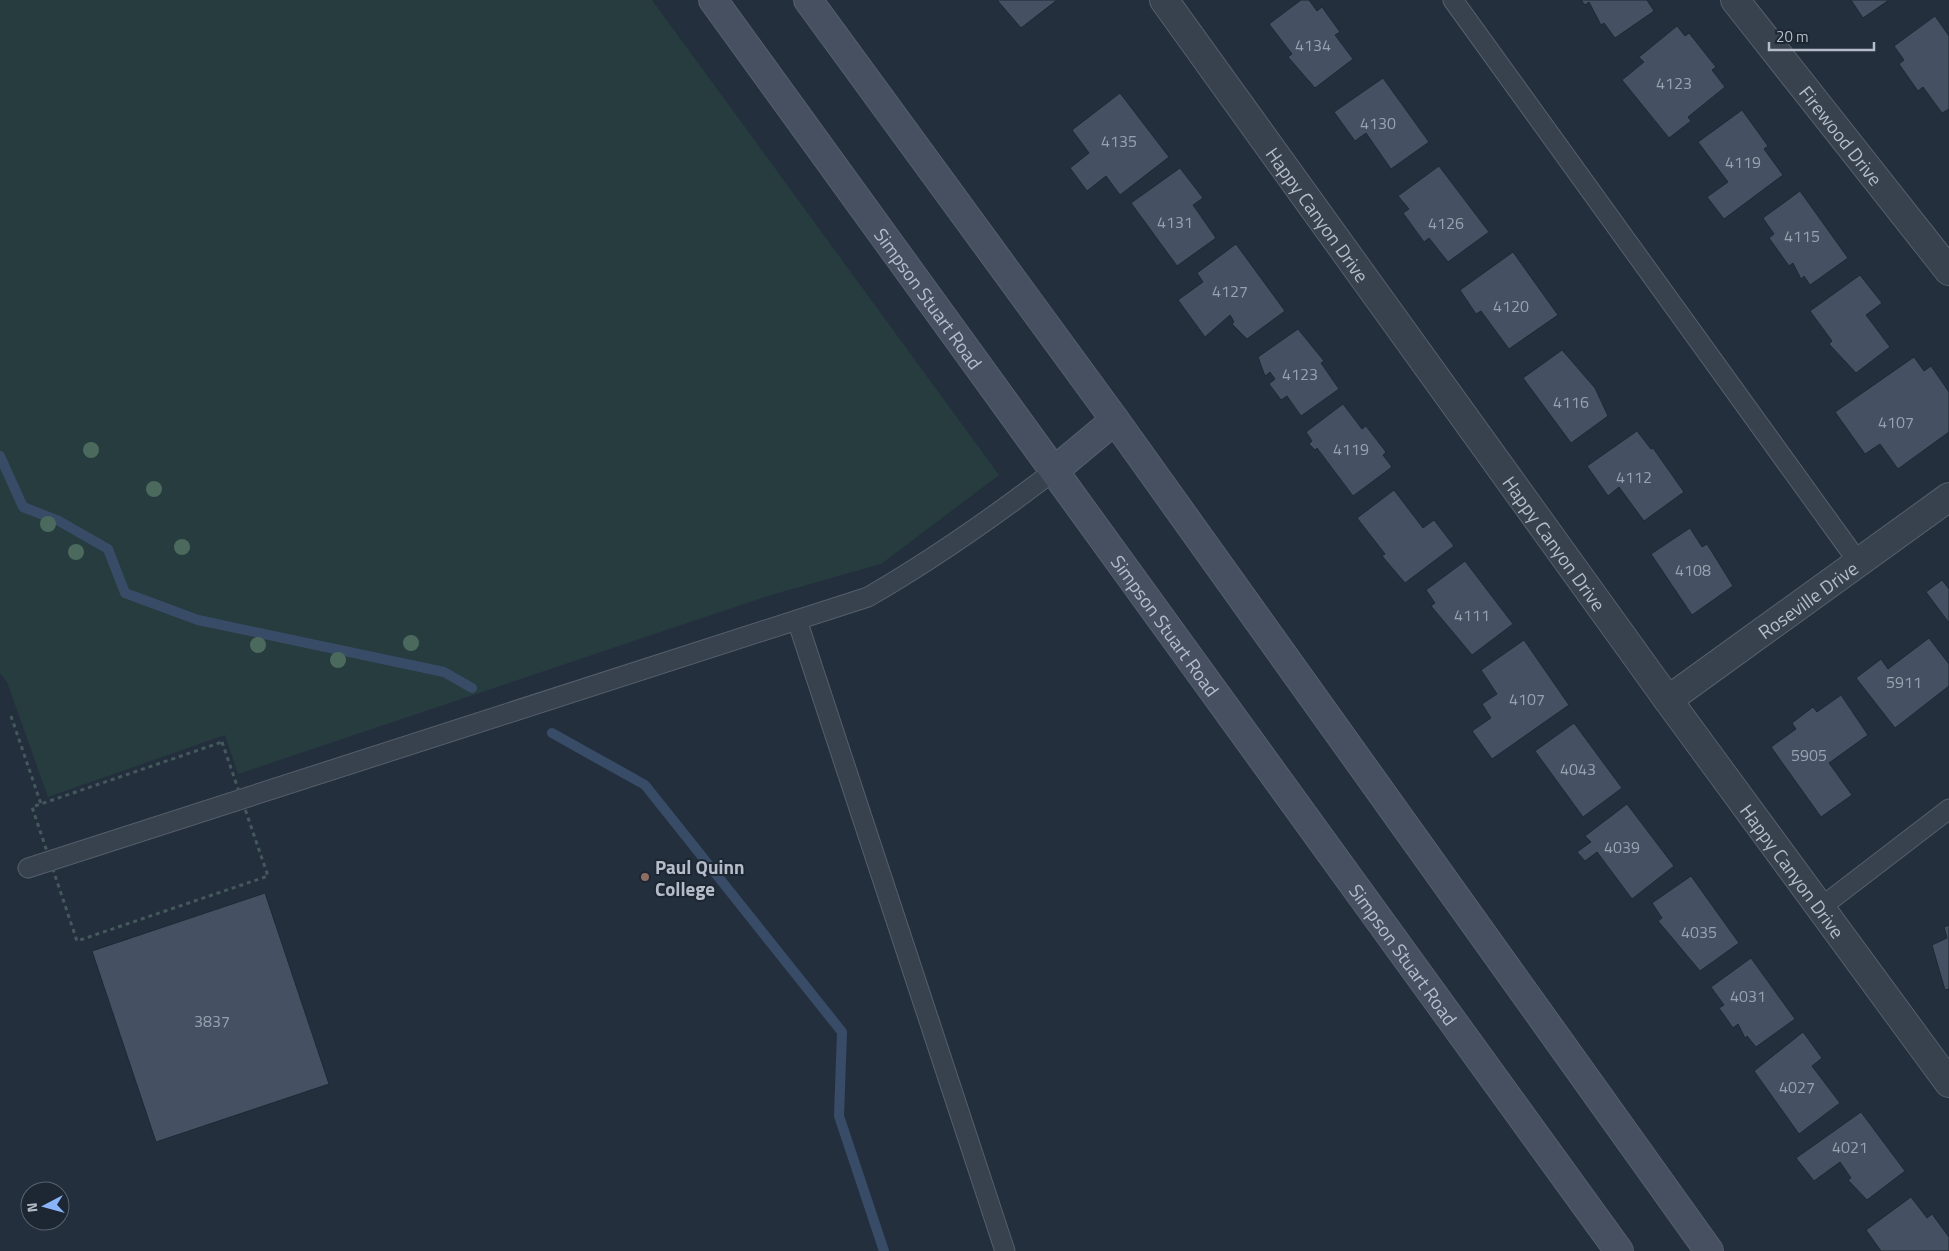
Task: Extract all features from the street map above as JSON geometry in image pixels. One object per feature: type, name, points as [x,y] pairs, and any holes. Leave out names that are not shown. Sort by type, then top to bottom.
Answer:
[{"type":"main road","name":"Simpson Stuart Road","points":[[713,0],[1619,1251]]},
{"type":"main road","points":[[808,0],[1115,420],[1709,1251]]},
{"type":"main road","points":[[1055,470],[1115,420]]},
{"type":"street","name":"Happy Canyon Drive","points":[[1164,0],[1668,700],[1949,1083]]},
{"type":"street","name":"Firewood Drive","points":[[1735,0],[1949,271]]},
{"type":"street","name":"Roseville Drive","points":[[1668,700],[1949,497]]},
{"type":"lane","points":[[1453,0],[1859,563]]},
{"type":"lane","points":[[28,868],[868,596],[917,569],[988,520],[1055,470]]},
{"type":"lane","points":[[797,620],[1005,1251]]},
{"type":"lane","points":[[1820,908],[1949,809]]},
{"type":"path","points":[[11,716],[41,804]]},
{"type":"path","points":[[32,807],[222,742]]},
{"type":"path","points":[[77,941],[268,876]]},
{"type":"green space","points":[[0,0],[652,0],[999,475],[881,564],[771,595],[238,774],[225,735],[48,797],[7,682],[0,673]]},
{"type":"building","points":[[997,0],[1057,0],[1021,28]]},
{"type":"building","points":[[1301,0],[1309,0],[1317,11],[1322,7],[1340,32],[1335,35],[1353,59],[1315,88],[1288,57],[1292,54],[1269,24]]},
{"type":"building","points":[[1581,0],[1647,0],[1654,11],[1615,38],[1604,23],[1601,25],[1589,2],[1585,5]]},
{"type":"building","points":[[1851,0],[1889,0],[1863,18]]},
{"type":"building","points":[[1935,16],[1949,36],[1949,109],[1942,113],[1923,87],[1918,91],[1899,64],[1904,60],[1894,46]]},
{"type":"building","points":[[1677,26],[1685,36],[1689,33],[1716,67],[1712,70],[1725,87],[1688,117],[1691,121],[1669,138],[1622,80],[1644,62],[1639,57]]},
{"type":"building","points":[[1383,78],[1429,142],[1391,169],[1366,133],[1355,141],[1334,112]]},
{"type":"building","points":[[1120,93],[1169,157],[1120,195],[1106,176],[1087,191],[1070,168],[1089,153],[1072,130]]},
{"type":"building","points":[[1742,110],[1768,146],[1764,149],[1783,175],[1724,219],[1707,197],[1728,182],[1698,142]]},
{"type":"building","points":[[1439,166],[1489,232],[1448,262],[1429,238],[1424,242],[1403,213],[1409,209],[1398,196]]},
{"type":"building","points":[[1180,168],[1203,198],[1193,205],[1216,238],[1177,266],[1131,203]]},
{"type":"building","points":[[1800,191],[1848,258],[1810,285],[1804,276],[1801,279],[1793,263],[1789,266],[1769,238],[1774,234],[1763,218]]},
{"type":"building","points":[[1236,244],[1285,311],[1247,339],[1232,324],[1234,322],[1230,315],[1205,337],[1178,300],[1203,282],[1197,273]]},
{"type":"building","points":[[1513,252],[1558,315],[1509,349],[1481,311],[1476,314],[1460,290]]},
{"type":"building","points":[[1860,275],[1882,303],[1866,315],[1890,347],[1856,373],[1829,344],[1832,341],[1810,311]]},
{"type":"building","points":[[1298,329],[1324,361],[1321,363],[1339,389],[1301,416],[1287,396],[1281,400],[1269,384],[1275,379],[1270,372],[1265,376],[1258,357]]},
{"type":"building","points":[[1562,350],[1595,388],[1608,416],[1571,443],[1523,378]]},
{"type":"building","points":[[1914,357],[1924,371],[1931,366],[1949,392],[1949,432],[1898,469],[1880,444],[1865,454],[1835,412]]},
{"type":"building","points":[[1343,404],[1362,429],[1366,426],[1386,452],[1383,455],[1392,467],[1353,496],[1317,448],[1315,450],[1309,444],[1312,441],[1306,432]]},
{"type":"building","points":[[1637,431],[1651,449],[1653,448],[1684,492],[1644,521],[1619,487],[1608,496],[1587,466]]},
{"type":"building","points":[[1394,490],[1423,528],[1434,520],[1454,546],[1405,583],[1382,556],[1385,554],[1357,518]]},
{"type":"building","points":[[1690,528],[1702,547],[1707,544],[1733,586],[1692,615],[1651,554]]},
{"type":"building","points":[[1465,561],[1513,624],[1472,655],[1431,606],[1435,603],[1426,590]]},
{"type":"building","points":[[1942,580],[1949,589],[1949,623],[1926,592]]},
{"type":"building","points":[[1929,638],[1949,664],[1949,686],[1895,728],[1856,678],[1881,659],[1888,669]]},
{"type":"building","points":[[1524,640],[1569,705],[1492,759],[1472,731],[1491,718],[1482,704],[1497,694],[1481,670]]},
{"type":"building","points":[[1841,695],[1868,735],[1829,763],[1852,795],[1821,817],[1771,747],[1796,729],[1792,723],[1813,707],[1817,712]]},
{"type":"building","points":[[1574,723],[1622,788],[1583,817],[1535,751]]},
{"type":"building","points":[[1627,804],[1674,866],[1632,899],[1597,852],[1585,861],[1577,852],[1591,842],[1585,836]]},
{"type":"building","points":[[1691,876],[1739,943],[1700,971],[1658,921],[1662,918],[1652,903]]},
{"type":"building","points":[[265,893],[329,1084],[156,1142],[92,951]]},
{"type":"building","points":[[1949,925],[1949,989],[1945,990],[1932,945],[1947,938],[1944,927]]},
{"type":"building","points":[[1751,958],[1795,1019],[1756,1047],[1747,1036],[1745,1038],[1738,1024],[1733,1028],[1719,1008],[1724,1005],[1711,987]]},
{"type":"building","points":[[1803,1032],[1822,1058],[1812,1066],[1840,1103],[1799,1134],[1754,1071]]},
{"type":"building","points":[[1861,1112],[1905,1171],[1867,1200],[1848,1180],[1851,1178],[1840,1162],[1814,1181],[1796,1158]]},
{"type":"building","points":[[1911,1197],[1927,1218],[1932,1214],[1949,1237],[1949,1251],[1881,1251],[1866,1230]]},
{"type":"waterway","points":[[0,456],[23,507],[59,521],[108,549],[125,593],[198,620],[444,672],[472,688]]},
{"type":"waterway","points":[[552,733],[645,785],[842,1032],[839,1116],[884,1251]]},
{"type":"place","name":"Paul Quinn College","points":[[645,877]]}]
